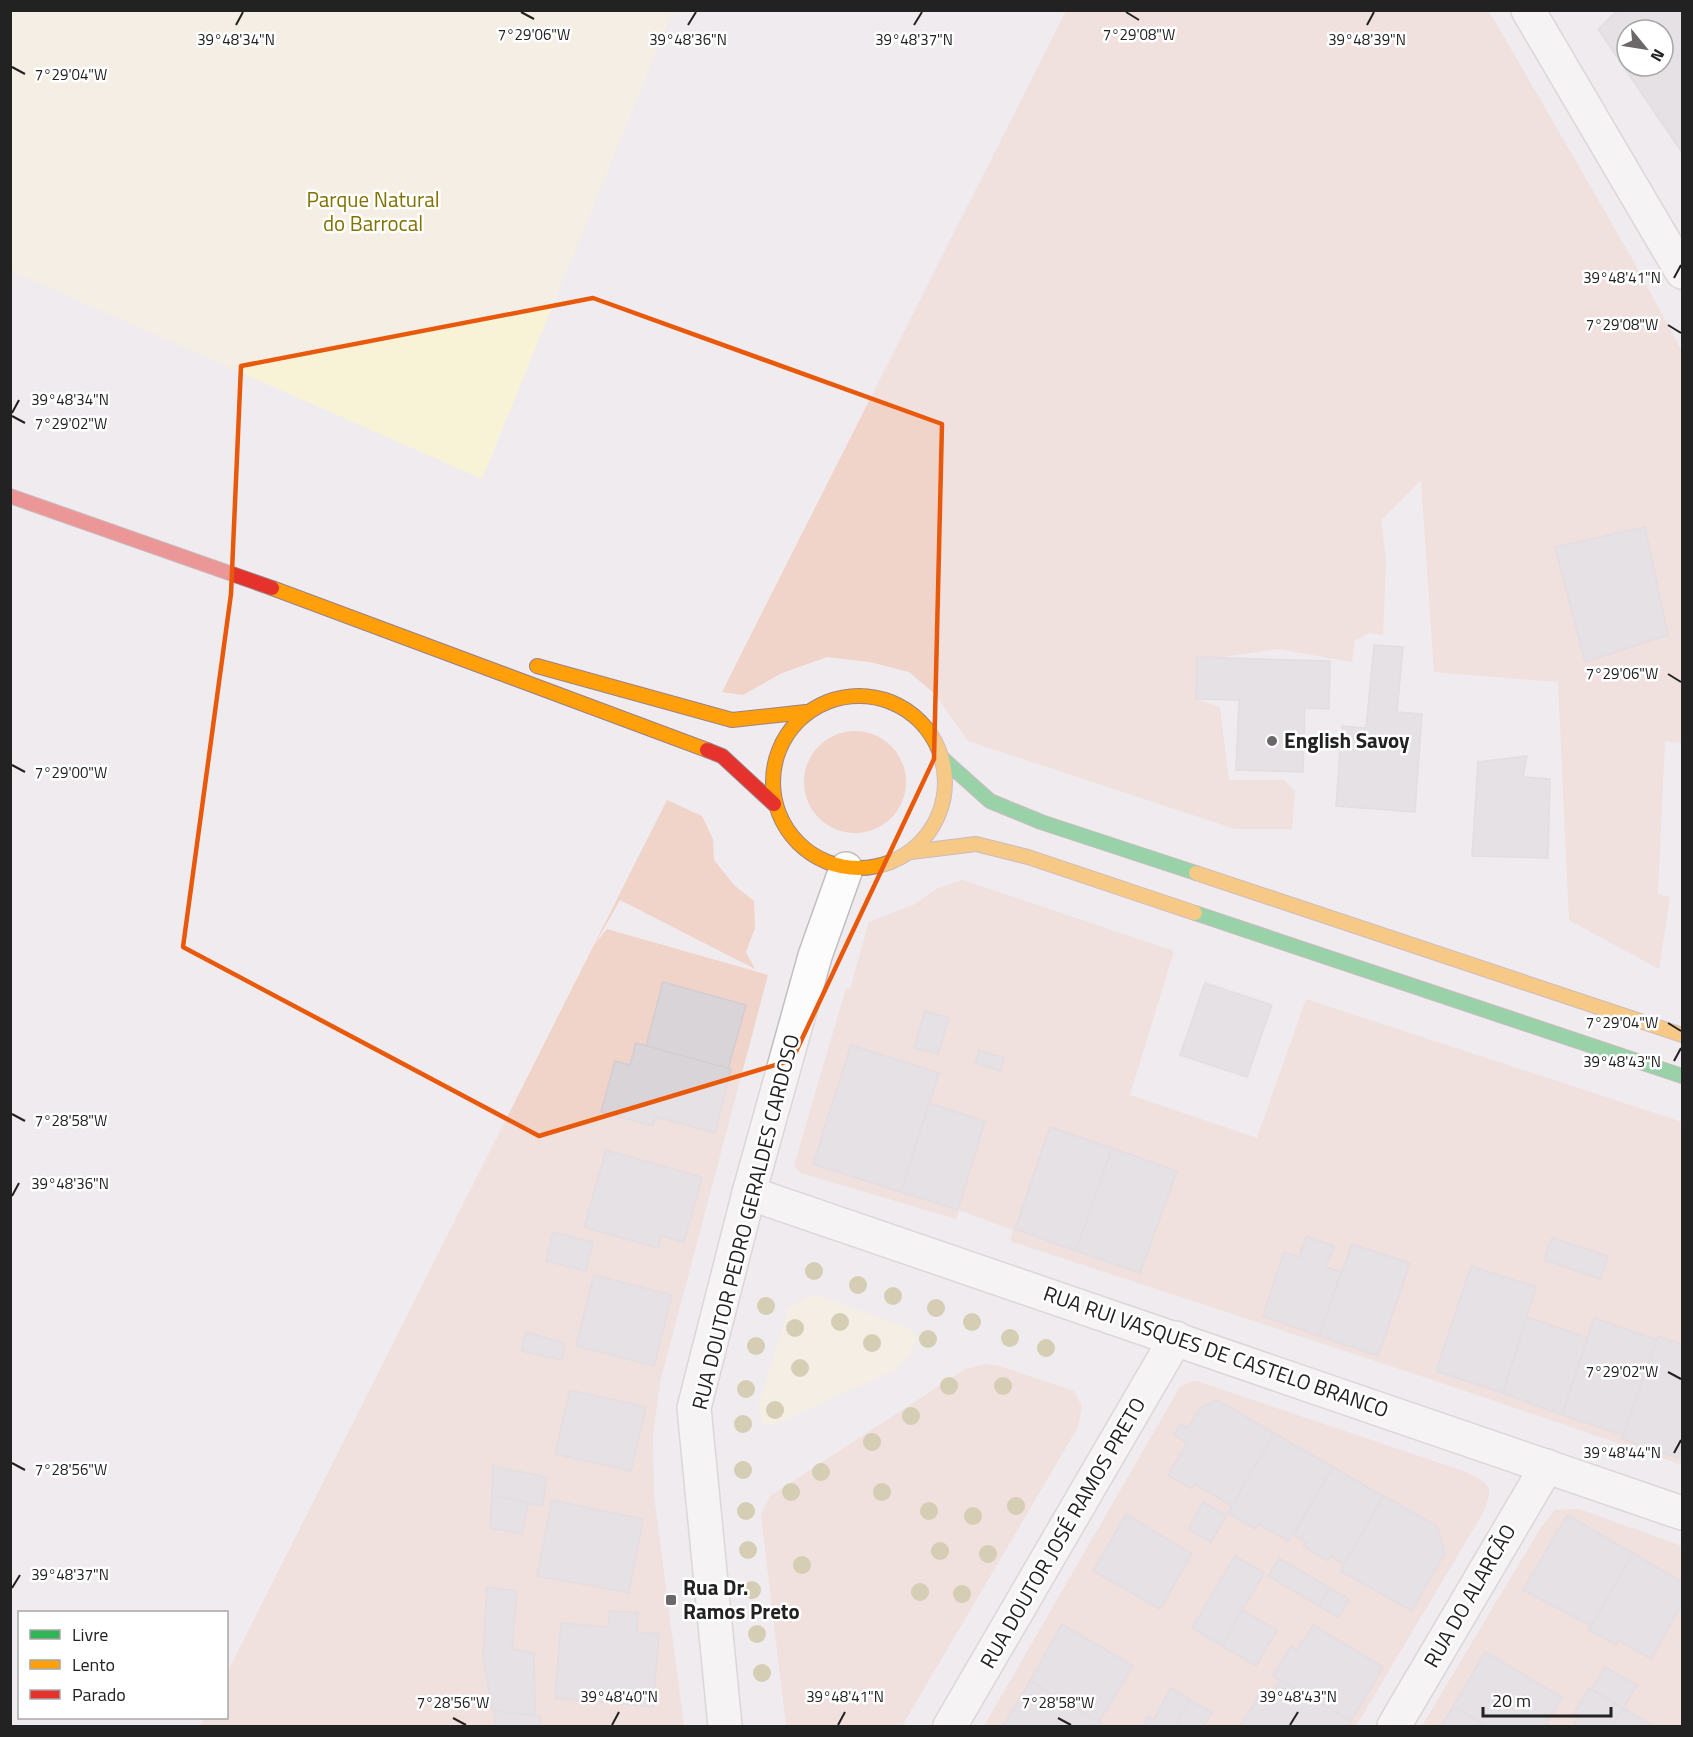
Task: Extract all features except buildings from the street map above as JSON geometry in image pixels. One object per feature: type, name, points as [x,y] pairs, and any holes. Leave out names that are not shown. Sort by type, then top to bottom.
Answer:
[{"type":"main road","points":[[10,496],[334,610],[723,756],[774,804],[789,835],[814,858],[846,868],[881,867],[911,852],[976,844],[1028,857],[1683,1076]]},
{"type":"main road","points":[[334,610],[482,651]]},
{"type":"main road","points":[[528,664],[732,720],[806,712],[836,697],[871,695],[903,706],[928,729],[943,759],[990,801],[1041,822],[1683,1035]]},
{"type":"main road","points":[[774,804],[772,770],[783,738],[806,712]]},
{"type":"main road","points":[[911,852],[934,826],[945,793],[943,759]]},
{"type":"street","points":[[1528,10],[1683,272]]},
{"type":"street","name":"RUA DOUTOR PEDRO GERALDES CARDOSO","points":[[725,1726],[694,1408],[749,1193],[815,956],[846,868]]},
{"type":"street","name":"RUA RUI VASQUES DE CASTELO BRANCO","points":[[749,1193],[1683,1514]]},
{"type":"street","name":"RUA DOUTOR JOSÉ RAMOS PRETO","points":[[950,1726],[1176,1338]]},
{"type":"street","name":"RUA DO ALARCÃO","points":[[1394,1726],[1547,1466]]},
{"type":"highlighted area","points":[[593,298],[942,424],[934,759],[792,1060],[539,1136],[183,947],[231,594],[241,366]]},
{"type":"shaded area","points":[[1066,11],[1489,11],[1630,255],[1682,351],[1682,743],[1665,741],[1658,894],[1670,897],[1659,969],[1569,920],[1558,682],[1434,672],[1421,480],[1381,520],[1386,560],[1383,635],[1369,633],[1355,640],[1352,662],[1278,649],[1216,658],[1197,658],[1196,699],[1220,707],[1229,780],[1284,780],[1295,791],[1292,829],[1235,829],[968,741],[935,694],[909,672],[870,662],[827,657],[782,673],[743,695],[722,692]]},
{"type":"shaded area","points":[[855,731],[884,739],[898,753],[906,782],[898,811],[884,825],[855,833],[826,825],[812,811],[804,782],[812,753],[826,739]]},
{"type":"shaded area","points":[[667,800],[702,816],[713,839],[714,860],[735,886],[754,901],[755,928],[746,952],[755,969],[620,900],[595,944],[607,929],[768,975],[660,1382],[653,1437],[654,1496],[684,1726],[200,1726],[204,1719],[228,1719],[228,1671]]},
{"type":"shaded area","points":[[962,880],[1174,951],[1130,1095],[1257,1138],[1306,999],[1682,1122],[1682,1465],[1433,1380],[1010,1241],[1013,1230],[959,1210],[956,1219],[801,1173],[794,1166],[846,988],[850,989],[869,922],[913,905],[938,888]]},
{"type":"shaded area","points":[[985,1364],[1000,1366],[1074,1391],[1082,1407],[1078,1427],[902,1726],[786,1726],[761,1515],[770,1496],[965,1369]]},
{"type":"shaded area","points":[[1197,1381],[1463,1471],[1486,1484],[1488,1488],[1488,1500],[1480,1518],[1356,1726],[984,1726],[1180,1387]]},
{"type":"shaded area","points":[[1579,1509],[1682,1546],[1682,1726],[1422,1726],[1540,1529],[1555,1510]]},
{"type":"green space","name":"Parque Natural do Barrocal","points":[[11,10],[673,11],[482,479],[11,271]]},
{"type":"green space","points":[[814,1294],[906,1327],[918,1336],[910,1354],[897,1369],[777,1424],[762,1424],[758,1406],[789,1307]]},
{"type":"traffic: fast","points":[[943,759],[990,801],[1041,822],[1196,873]]},
{"type":"traffic: fast","points":[[1195,913],[1682,1076]]},
{"type":"traffic: slow","points":[[272,588],[707,750]]},
{"type":"traffic: slow","points":[[537,666],[732,720],[806,712]]},
{"type":"traffic: slow","points":[[859,696],[876,697],[892,702],[907,710],[920,721],[931,734],[939,749],[944,765],[945,782],[944,799],[939,815],[931,830],[920,843],[907,854],[892,862],[876,867],[859,868],[842,867],[826,862],[811,854],[798,843],[787,830],[779,815],[774,799],[773,782],[774,765],[779,749],[787,734],[798,721],[811,710],[826,702],[842,697],[859,696]]},
{"type":"traffic: slow","points":[[911,852],[976,844],[1028,857],[1195,913]]},
{"type":"traffic: slow","points":[[1196,873],[1682,1035]]},
{"type":"traffic: jam","points":[[10,496],[272,588]]},
{"type":"traffic: jam","points":[[707,750],[722,756],[774,804]]},
{"type":"place","name":"English Savoy","points":[[1272,741]]},
{"type":"place","name":"Rua Dr. Ramos Preto","points":[[671,1600]]}]
